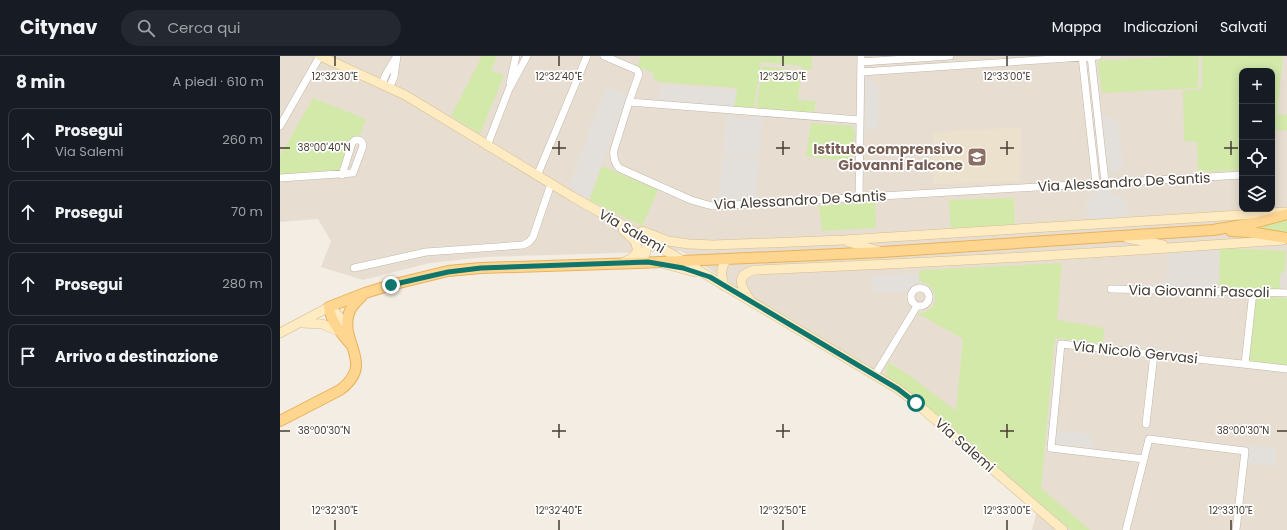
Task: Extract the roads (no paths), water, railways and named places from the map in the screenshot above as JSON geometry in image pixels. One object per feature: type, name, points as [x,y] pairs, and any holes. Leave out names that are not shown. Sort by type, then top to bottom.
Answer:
[{"type":"main road","points":[[280,421],[340,390],[352,379],[356,369],[356,354],[344,330],[334,324],[329,308],[365,293],[419,278],[455,271],[516,266],[882,252],[1214,230],[1254,223],[1287,213]]},
{"type":"main road","points":[[1214,230],[1249,232],[1287,238]]},
{"type":"main road","points":[[344,330],[349,313],[365,293]]},
{"type":"street","name":"Via Salemi","points":[[320,56],[405,96],[537,176],[683,260],[724,286],[898,389],[1063,530]]},
{"type":"street","points":[[280,126],[320,56]]},
{"type":"street","points":[[386,86],[386,74],[397,56]]},
{"type":"street","points":[[509,89],[516,56]]},
{"type":"street","points":[[487,146],[509,89],[527,56]]},
{"type":"street","points":[[537,176],[587,56]]},
{"type":"street","points":[[604,56],[637,70],[639,74],[629,102],[860,120]]},
{"type":"street","points":[[942,56],[942,66]]},
{"type":"street","points":[[859,197],[861,59],[950,56]]},
{"type":"street","points":[[954,56],[954,66]]},
{"type":"street","points":[[1082,56],[1096,183]]},
{"type":"street","points":[[1091,56],[1105,182]]},
{"type":"street","points":[[861,72],[1098,56]]},
{"type":"street","name":"Via Alessandro De Santis","points":[[629,102],[614,150],[613,157],[615,163],[619,168],[691,200],[712,206],[1239,175]]},
{"type":"street","points":[[1089,119],[1098,118]]},
{"type":"street","points":[[280,178],[342,174],[353,173],[363,146],[362,142],[359,140],[355,140],[352,143],[342,174]]},
{"type":"street","points":[[354,268],[426,252],[523,245],[529,242],[533,237],[551,184]]},
{"type":"street","points":[[621,224],[668,241],[713,245],[844,240],[1287,213]]},
{"type":"street","points":[[606,216],[631,237],[637,245],[638,251],[635,256],[622,263]]},
{"type":"street","points":[[1121,236],[1174,248]]},
{"type":"street","points":[[645,238],[647,250],[643,262],[683,268],[710,277]]},
{"type":"street","points":[[752,302],[742,289],[741,283],[747,272],[755,270],[902,265],[1174,248],[1287,238]]},
{"type":"street","points":[[844,240],[882,252]]},
{"type":"street","points":[[724,286],[721,276],[727,259]]},
{"type":"street","name":"Via Giovanni Pascoli","points":[[1111,289],[1287,293]]},
{"type":"street","points":[[1245,364],[1253,292]]},
{"type":"street","points":[[875,375],[916,306]]},
{"type":"street","points":[[280,333],[329,308]]},
{"type":"street","points":[[300,322],[322,324],[344,330]]},
{"type":"street","name":"Via Nicolò Gervasi","points":[[1144,459],[1051,448],[1061,344],[1287,369]]},
{"type":"street","points":[[1146,424],[1154,354]]},
{"type":"street","points":[[1126,530],[1149,439],[1245,451],[1236,530]]},
{"type":"place","name":"Istituto comprensivo Giovanni Falcone","points":[[977,157]]}]
